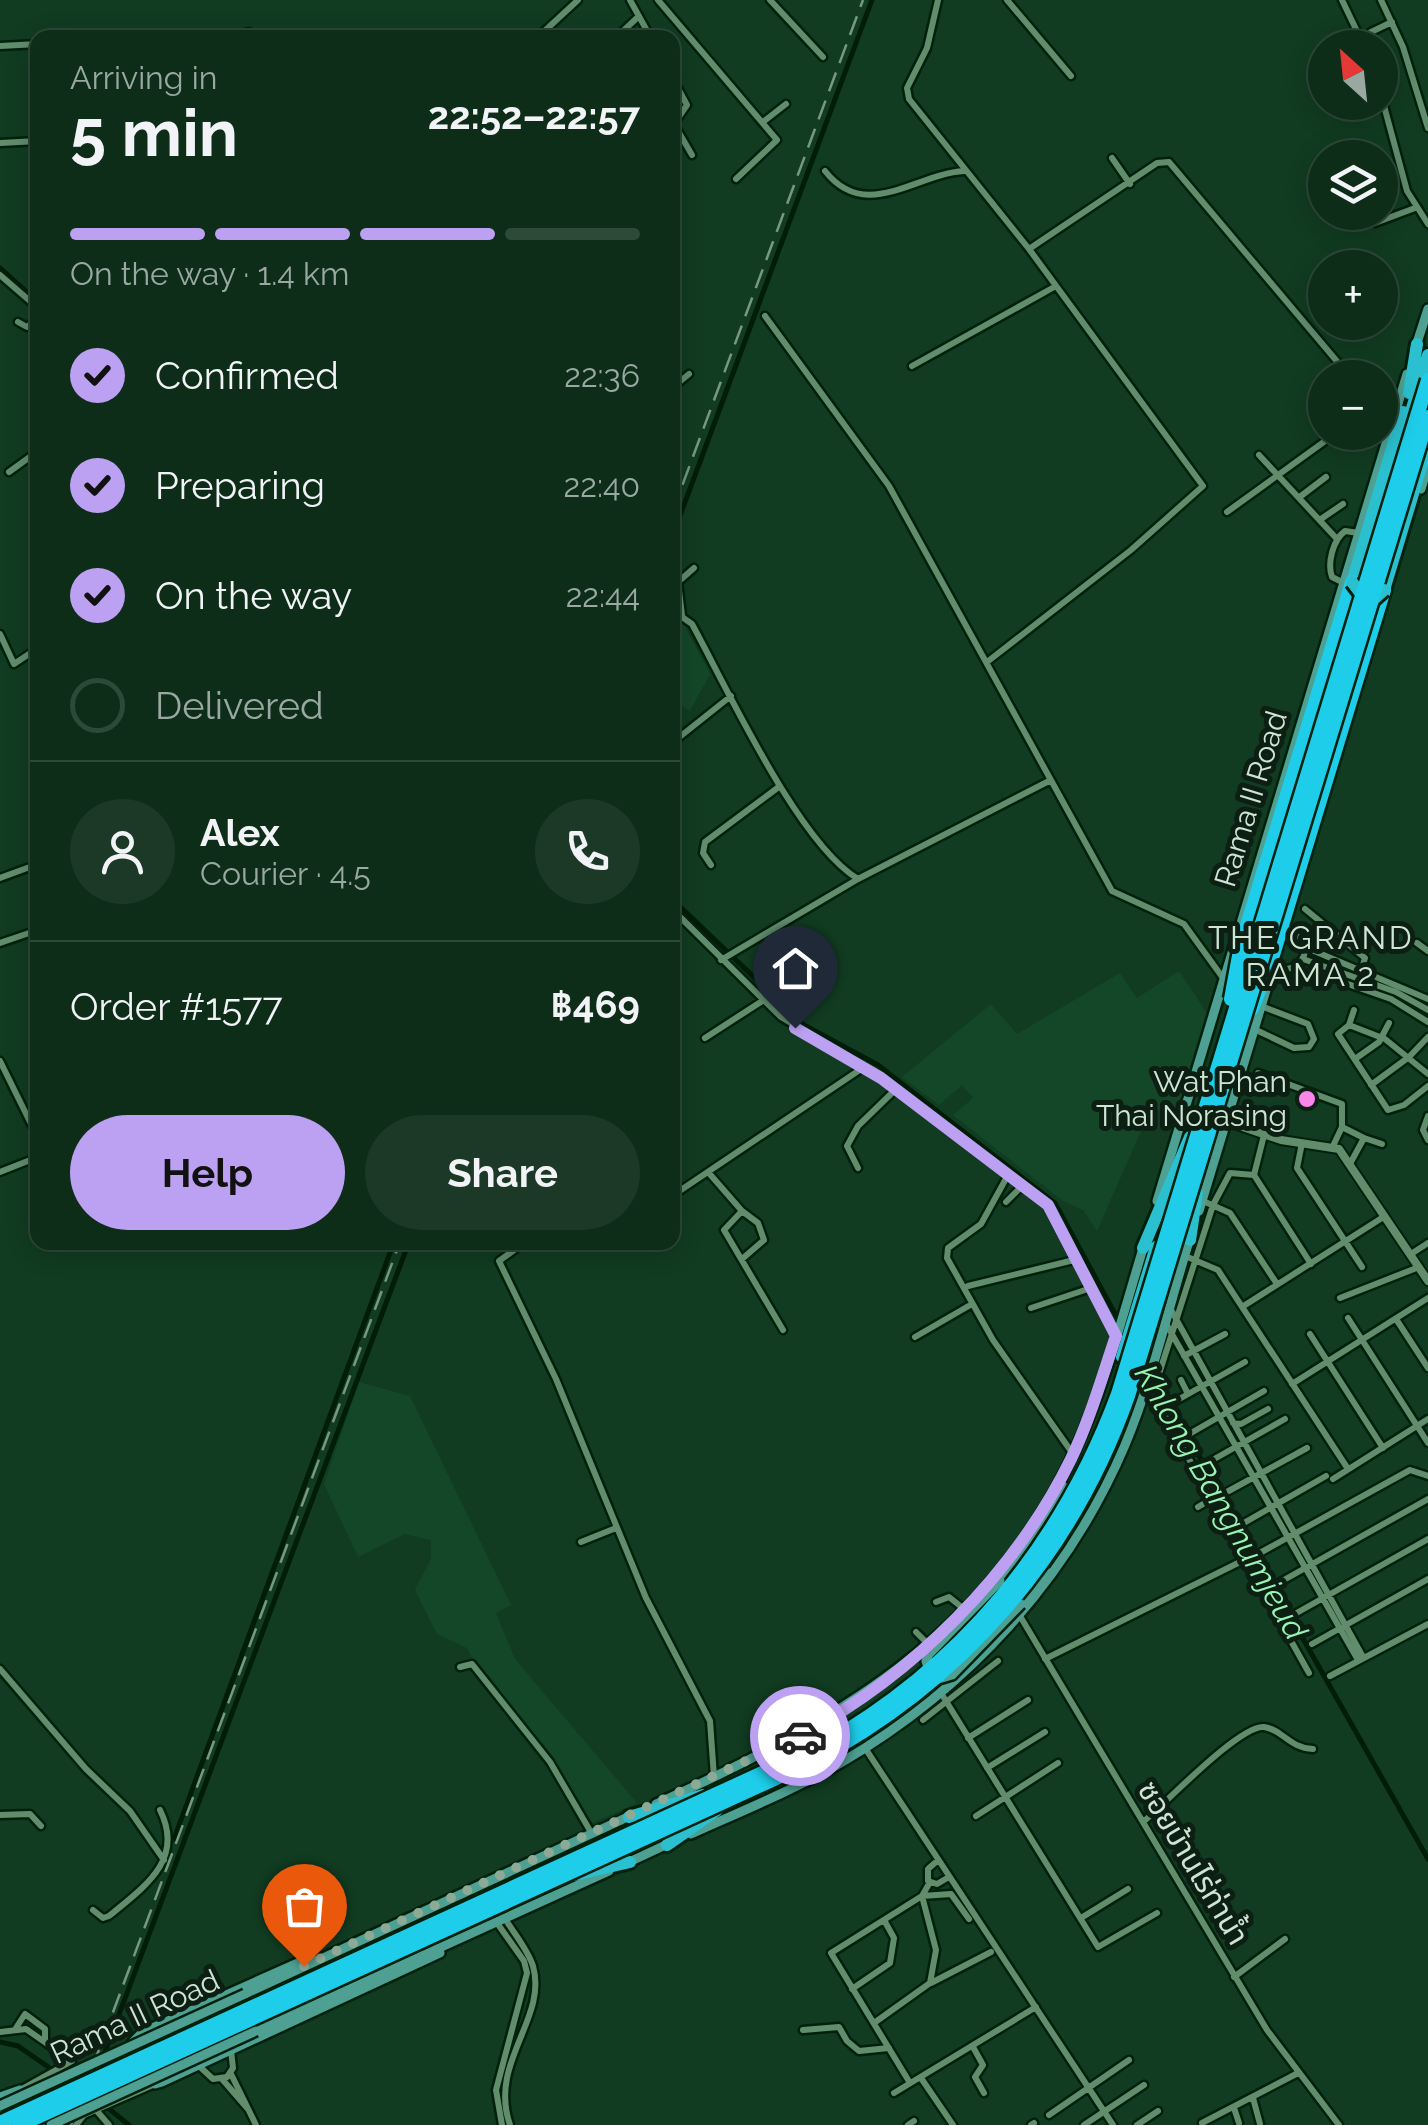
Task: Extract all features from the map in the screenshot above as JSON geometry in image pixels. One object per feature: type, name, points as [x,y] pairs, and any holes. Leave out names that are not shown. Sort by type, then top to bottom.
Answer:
[{"type":"highway","points":[[1231,1041],[1241,945],[1348,582],[1424,351]]},
{"type":"highway","name":"Rama II Road","points":[[0,2121],[247,1999],[820,1743],[882,1704],[980,1619],[1036,1552],[1072,1491],[1105,1414],[1124,1351],[1121,1332],[1190,1137],[1424,351]]},
{"type":"highway","points":[[22,2125],[809,1763],[881,1721],[946,1670],[1033,1576],[1097,1473],[1128,1396],[1428,380]]},
{"type":"highway","points":[[0,2121],[810,1752],[873,1714],[933,1668],[1025,1570],[1089,1465],[1118,1394],[1428,414]]},
{"type":"highway","name":"Rama II Road","points":[[22,2125],[568,1876],[720,1790],[859,1737],[926,1689],[996,1624],[1038,1571],[1082,1502],[1136,1366],[1428,414]]},
{"type":"highway","points":[[1231,1041],[1273,954],[1428,444]]},
{"type":"highway","points":[[1348,582],[1356,593],[1367,598],[1384,590]]},
{"type":"highway","points":[[1143,1248],[1190,1137]]},
{"type":"highway","points":[[1190,1240],[1192,1210],[1207,1156],[1206,1138]]},
{"type":"highway","points":[[628,1817],[720,1790]]},
{"type":"highway","points":[[666,1845],[720,1790]]},
{"type":"highway","points":[[568,1876],[630,1862]]},
{"type":"main road","name":"Rama II Road","points":[[1398,412],[1424,351],[1428,309]]},
{"type":"main road","name":"Rama II Road","points":[[720,1790],[815,1728],[928,1644],[1016,1550],[1073,1454],[1121,1332],[1223,978],[1348,582],[1384,450]]},
{"type":"main road","name":"Rama II Road","points":[[51,2125],[793,1788],[944,1697],[1020,1616],[1086,1522],[1155,1370],[1170,1322],[1169,1307],[1189,1258],[1190,1240],[1208,1203],[1254,1029],[1428,466]]},
{"type":"main road","points":[[1092,1408],[1080,1449],[1060,1493],[1000,1581],[929,1654],[926,1662],[930,1673],[942,1678],[952,1675],[1022,1604],[1074,1530],[1132,1427]]},
{"type":"main road","name":"Rama II Road","points":[[0,2106],[247,1999],[392,1925],[628,1817]]},
{"type":"main road","points":[[392,1925],[136,2036],[134,2048],[155,2084],[423,1962],[476,1931]]},
{"type":"main road","points":[[0,2097],[20,2090],[40,2125]]},
{"type":"street","points":[[546,30],[578,0]]},
{"type":"street","points":[[630,0],[647,30]]},
{"type":"street","points":[[658,0],[763,122],[776,143],[736,179]]},
{"type":"street","points":[[770,0],[823,57]]},
{"type":"street","points":[[938,0],[927,48],[906,92],[964,172],[1029,249],[1203,486],[1132,550],[987,662]]},
{"type":"street","points":[[1006,0],[1071,76]]},
{"type":"street","points":[[1342,0],[1356,30]]},
{"type":"street","points":[[1381,0],[1428,128]]},
{"type":"street","points":[[624,30],[639,16]]},
{"type":"street","points":[[1375,30],[1392,22]]},
{"type":"street","points":[[0,46],[30,44]]},
{"type":"street","points":[[680,91],[688,105],[680,116]]},
{"type":"street","points":[[763,122],[786,104]]},
{"type":"street","points":[[1388,120],[1414,208],[1428,224]]},
{"type":"street","points":[[680,134],[692,155]]},
{"type":"street","points":[[0,142],[30,140]]},
{"type":"street","points":[[1112,158],[1130,184]]},
{"type":"street","points":[[1029,249],[1158,163],[1169,162],[1336,360]]},
{"type":"street","points":[[825,172],[833,181],[874,198],[964,172]]},
{"type":"street","points":[[1398,214],[1414,208]]},
{"type":"street","points":[[0,275],[30,301]]},
{"type":"street","points":[[912,366],[1056,286]]},
{"type":"street","points":[[764,316],[890,486],[1112,891],[1184,924],[1223,978]]},
{"type":"street","points":[[18,322],[30,325]]},
{"type":"street","points":[[680,382],[690,374]]},
{"type":"street","points":[[1227,512],[1313,450]]},
{"type":"street","points":[[1259,456],[1301,496],[1337,539]]},
{"type":"street","points":[[9,472],[30,457]]},
{"type":"street","points":[[1301,496],[1326,478]]},
{"type":"street","points":[[1321,518],[1343,504]]},
{"type":"street","points":[[1348,582],[1332,577],[1329,568],[1337,539],[1345,532],[1359,533]]},
{"type":"street","points":[[680,580],[694,568]]},
{"type":"street","points":[[680,598],[682,614],[692,624],[780,786],[834,858],[858,879]]},
{"type":"street","points":[[0,634],[14,664],[30,653]]},
{"type":"street","points":[[680,737],[731,696]]},
{"type":"street","points":[[722,959],[858,879],[1052,780]]},
{"type":"street","points":[[711,865],[704,853],[704,842],[780,786]]},
{"type":"street","points":[[0,878],[30,867]]},
{"type":"street","points":[[1305,909],[1366,958],[1362,968]]},
{"type":"street","points":[[680,917],[795,1028],[896,1089],[1023,1185],[1055,1214],[1091,1288],[1121,1332]]},
{"type":"street","points":[[1286,926],[1300,934],[1307,948],[1428,999]]},
{"type":"street","points":[[0,943],[30,933]]},
{"type":"street","points":[[1416,943],[1428,951]]},
{"type":"street","points":[[1273,968],[1284,970],[1303,959],[1307,948]]},
{"type":"street","points":[[1303,959],[1396,992],[1428,1010]]},
{"type":"street","points":[[706,1038],[806,972],[812,976]]},
{"type":"street","points":[[1345,983],[1391,999],[1428,1022]]},
{"type":"street","points":[[1254,1029],[1294,1048],[1309,1047],[1314,1040],[1308,1024],[1261,1006]]},
{"type":"street","points":[[1354,1010],[1349,1025],[1338,1034],[1388,1110],[1404,1105],[1428,1086]]},
{"type":"street","points":[[1355,1058],[1389,1023]]},
{"type":"street","points":[[1349,1025],[1380,1036],[1428,1074]]},
{"type":"street","points":[[1370,1085],[1409,1057],[1428,1036]]},
{"type":"street","points":[[0,1061],[30,1122]]},
{"type":"street","points":[[680,1191],[864,1067]]},
{"type":"street","points":[[1258,1073],[1340,1102],[1342,1127],[1332,1146]]},
{"type":"street","points":[[858,1168],[847,1146],[858,1126],[896,1089]]},
{"type":"street","points":[[1428,1116],[1423,1130],[1428,1140]]},
{"type":"street","points":[[1228,1122],[1264,1135],[1332,1146],[1351,1162],[1428,1281]]},
{"type":"street","points":[[1342,1127],[1382,1144]]},
{"type":"street","points":[[1264,1135],[1254,1175],[1311,1264]]},
{"type":"street","points":[[1351,1162],[1364,1138]]},
{"type":"street","points":[[1302,1142],[1297,1168],[1362,1267]]},
{"type":"street","points":[[0,1172],[30,1159]]},
{"type":"street","points":[[708,1172],[742,1211],[758,1223],[764,1240],[742,1259]]},
{"type":"street","points":[[1205,1384],[1177,1344],[1170,1322],[1208,1203],[1230,1173],[1254,1175]]},
{"type":"street","points":[[1008,1175],[981,1224],[946,1250],[948,1263],[1026,1391],[1073,1454]]},
{"type":"street","points":[[1006,1202],[1023,1185]]},
{"type":"street","points":[[1208,1203],[1230,1212],[1277,1284]]},
{"type":"street","points":[[742,1211],[724,1230],[784,1330]]},
{"type":"street","points":[[1242,1307],[1386,1216]]},
{"type":"street","points":[[1411,1254],[1428,1244]]},
{"type":"street","points":[[513,1250],[499,1260],[556,1379],[616,1528],[710,1721],[720,1790]]},
{"type":"street","points":[[1189,1258],[1218,1270],[1348,1470]]},
{"type":"street","points":[[968,1286],[1078,1259]]},
{"type":"street","points":[[1340,1298],[1419,1267]]},
{"type":"street","points":[[1032,1308],[1091,1288]]},
{"type":"street","points":[[1292,1384],[1428,1298]]},
{"type":"street","points":[[915,1337],[972,1304]]},
{"type":"street","points":[[1348,1318],[1428,1443]]},
{"type":"street","points":[[1396,1318],[1428,1368]]},
{"type":"street","points":[[1170,1322],[1186,1340],[1205,1384],[1360,1659]]},
{"type":"street","points":[[1155,1370],[1172,1334]]},
{"type":"street","points":[[1184,1356],[1226,1334]]},
{"type":"street","points":[[1310,1334],[1382,1448]]},
{"type":"street","points":[[1177,1344],[1186,1340]]},
{"type":"street","points":[[1174,1402],[1245,1362]]},
{"type":"street","points":[[1181,1380],[1188,1394]]},
{"type":"street","points":[[1145,1388],[1158,1402],[1310,1673]]},
{"type":"street","points":[[1191,1432],[1264,1391]]},
{"type":"street","points":[[1222,1415],[1241,1424],[1268,1410]]},
{"type":"street","points":[[1209,1462],[1286,1419]]},
{"type":"street","points":[[1242,1524],[1348,1470],[1428,1419]]},
{"type":"street","points":[[1232,1422],[1239,1444]]},
{"type":"street","points":[[1225,1493],[1307,1448]]},
{"type":"street","points":[[1258,1554],[1410,1470],[1428,1476]]},
{"type":"street","points":[[1198,1507],[1213,1498]]},
{"type":"street","points":[[1276,1585],[1428,1499]]},
{"type":"street","points":[[581,1542],[616,1528]]},
{"type":"street","points":[[1293,1615],[1428,1539]]},
{"type":"street","points":[[1044,1658],[1246,1559]]},
{"type":"street","points":[[1312,1644],[1428,1579]]},
{"type":"street","points":[[936,1602],[948,1597],[964,1608]]},
{"type":"street","name":"ซอยบ้านไร่ท่าน้ำ","points":[[1020,1616],[1234,1977],[1298,2073],[1339,2125]]},
{"type":"street","points":[[1330,1676],[1428,1624]]},
{"type":"street","points":[[916,1632],[928,1644]]},
{"type":"street","points":[[922,1720],[944,1697],[998,1662]]},
{"type":"street","points":[[460,1666],[472,1664],[541,1750],[592,1834]]},
{"type":"street","points":[[0,1669],[86,1770],[130,1811],[164,1860]]},
{"type":"street","points":[[944,1697],[1098,1947],[1157,1913]]},
{"type":"street","points":[[968,1738],[1028,1700]]},
{"type":"street","points":[[1142,1822],[1178,1785],[1253,1730],[1270,1729],[1295,1747],[1313,1749]]},
{"type":"street","points":[[988,1768],[1045,1732]]},
{"type":"street","points":[[864,1748],[1113,2125]]},
{"type":"street","points":[[976,1816],[1058,1762]]},
{"type":"street","points":[[93,1910],[100,1917],[108,1916],[152,1881],[164,1860],[169,1836],[160,1810]]},
{"type":"street","points":[[0,1815],[30,1814],[41,1826]]},
{"type":"street","points":[[910,2083],[831,1953],[922,1896],[930,1882],[928,1869],[937,1860]]},
{"type":"street","points":[[930,1882],[940,1884],[949,1876]]},
{"type":"street","points":[[1081,1918],[1128,1889]]},
{"type":"street","points":[[922,1896],[950,1894],[968,1920]]},
{"type":"street","points":[[922,1896],[936,1950],[930,1983]]},
{"type":"street","points":[[852,1989],[890,1963],[894,1938],[884,1920]]},
{"type":"street","points":[[501,1921],[528,1964],[532,1998],[502,2090],[510,2125]]},
{"type":"street","points":[[1234,1977],[1285,1940]]},
{"type":"street","points":[[874,2023],[930,1983],[991,1952]]},
{"type":"street","points":[[502,2125],[496,2090],[520,2012],[528,1964]]},
{"type":"street","points":[[894,2094],[1036,2006]]},
{"type":"street","points":[[16,2028],[22,2015],[30,2017],[45,2029],[45,2040]]},
{"type":"street","points":[[26,2029],[30,2017]]},
{"type":"street","points":[[803,2030],[839,2026],[846,2042],[859,2051],[889,2048]]},
{"type":"street","points":[[0,2032],[26,2029],[68,2055],[72,2064],[20,2090]]},
{"type":"street","points":[[973,2046],[982,2065],[975,2077],[984,2093]]},
{"type":"street","points":[[232,2050],[231,2073],[256,2125]]},
{"type":"street","points":[[1048,2115],[1129,2060]]},
{"type":"street","points":[[198,2065],[209,2077],[222,2079],[248,2108]]},
{"type":"street","points":[[222,2079],[231,2073]]},
{"type":"street","points":[[1202,2122],[1298,2073]]},
{"type":"street","points":[[921,2078],[952,2125]]},
{"type":"street","points":[[76,2125],[91,2112],[155,2084]]},
{"type":"street","points":[[1084,2125],[1144,2085]]},
{"type":"street","points":[[1253,2098],[1260,2124]]},
{"type":"street","points":[[1234,2108],[1238,2123]]},
{"type":"street","points":[[1138,2125],[1158,2111]]},
{"type":"street","points":[[84,2125],[91,2112]]},
{"type":"street","points":[[91,2112],[110,2125]]},
{"type":"street","points":[[1225,2112],[1229,2125]]},
{"type":"shaded area","points":[[680,620],[710,674],[690,711],[680,705]]},
{"type":"shaded area","points":[[1179,971],[1209,1016],[1172,1125],[1153,1104],[1097,1231],[1083,1210],[1063,1201],[953,1115],[973,1098],[962,1085],[939,1105],[902,1077],[991,1004],[1017,1034],[1120,973],[1137,998]]},
{"type":"shaded area","points":[[359,1382],[410,1396],[511,1605],[496,1613],[515,1659],[637,1803],[590,1824],[559,1769],[500,1696],[490,1692],[467,1648],[437,1634],[415,1590],[431,1559],[431,1540],[405,1534],[358,1557],[324,1484]]},
{"type":"waterway","points":[[680,516],[872,0]]},
{"type":"waterway","name":"Khlong Bangnumjeud","points":[[0,268],[30,295]]},
{"type":"waterway","name":"Khlong Bangnumjeud","points":[[680,907],[804,1025],[878,1065],[1055,1203],[1120,1323]]},
{"type":"waterway","points":[[174,1839],[391,1250]]},
{"type":"waterway","points":[[97,2073],[406,1250]]},
{"type":"waterway","name":"Khlong Bangnumjeud","points":[[1142,1363],[1168,1401],[1428,1859]]},
{"type":"waterway","points":[[0,2042],[18,2046],[54,2071]]},
{"type":"waterway","points":[[104,2105],[129,2125]]},
{"type":"railway","points":[[680,492],[863,0]]},
{"type":"railway","points":[[71,2125],[397,1250]]},
{"type":"way so far","points":[[304,1966],[800,1736]]},
{"type":"place","name":"Wat Phan Thai Norasing","points":[[1307,1099]]},
{"type":"district","name":"THE GRAND RAMA 2","points":[[1311,956]]},
{"type":"route","points":[[795,1028],[881,1078],[1048,1205],[1116,1336],[1073,1454],[1045,1506],[1001,1569],[901,1668],[800,1736]]}]
